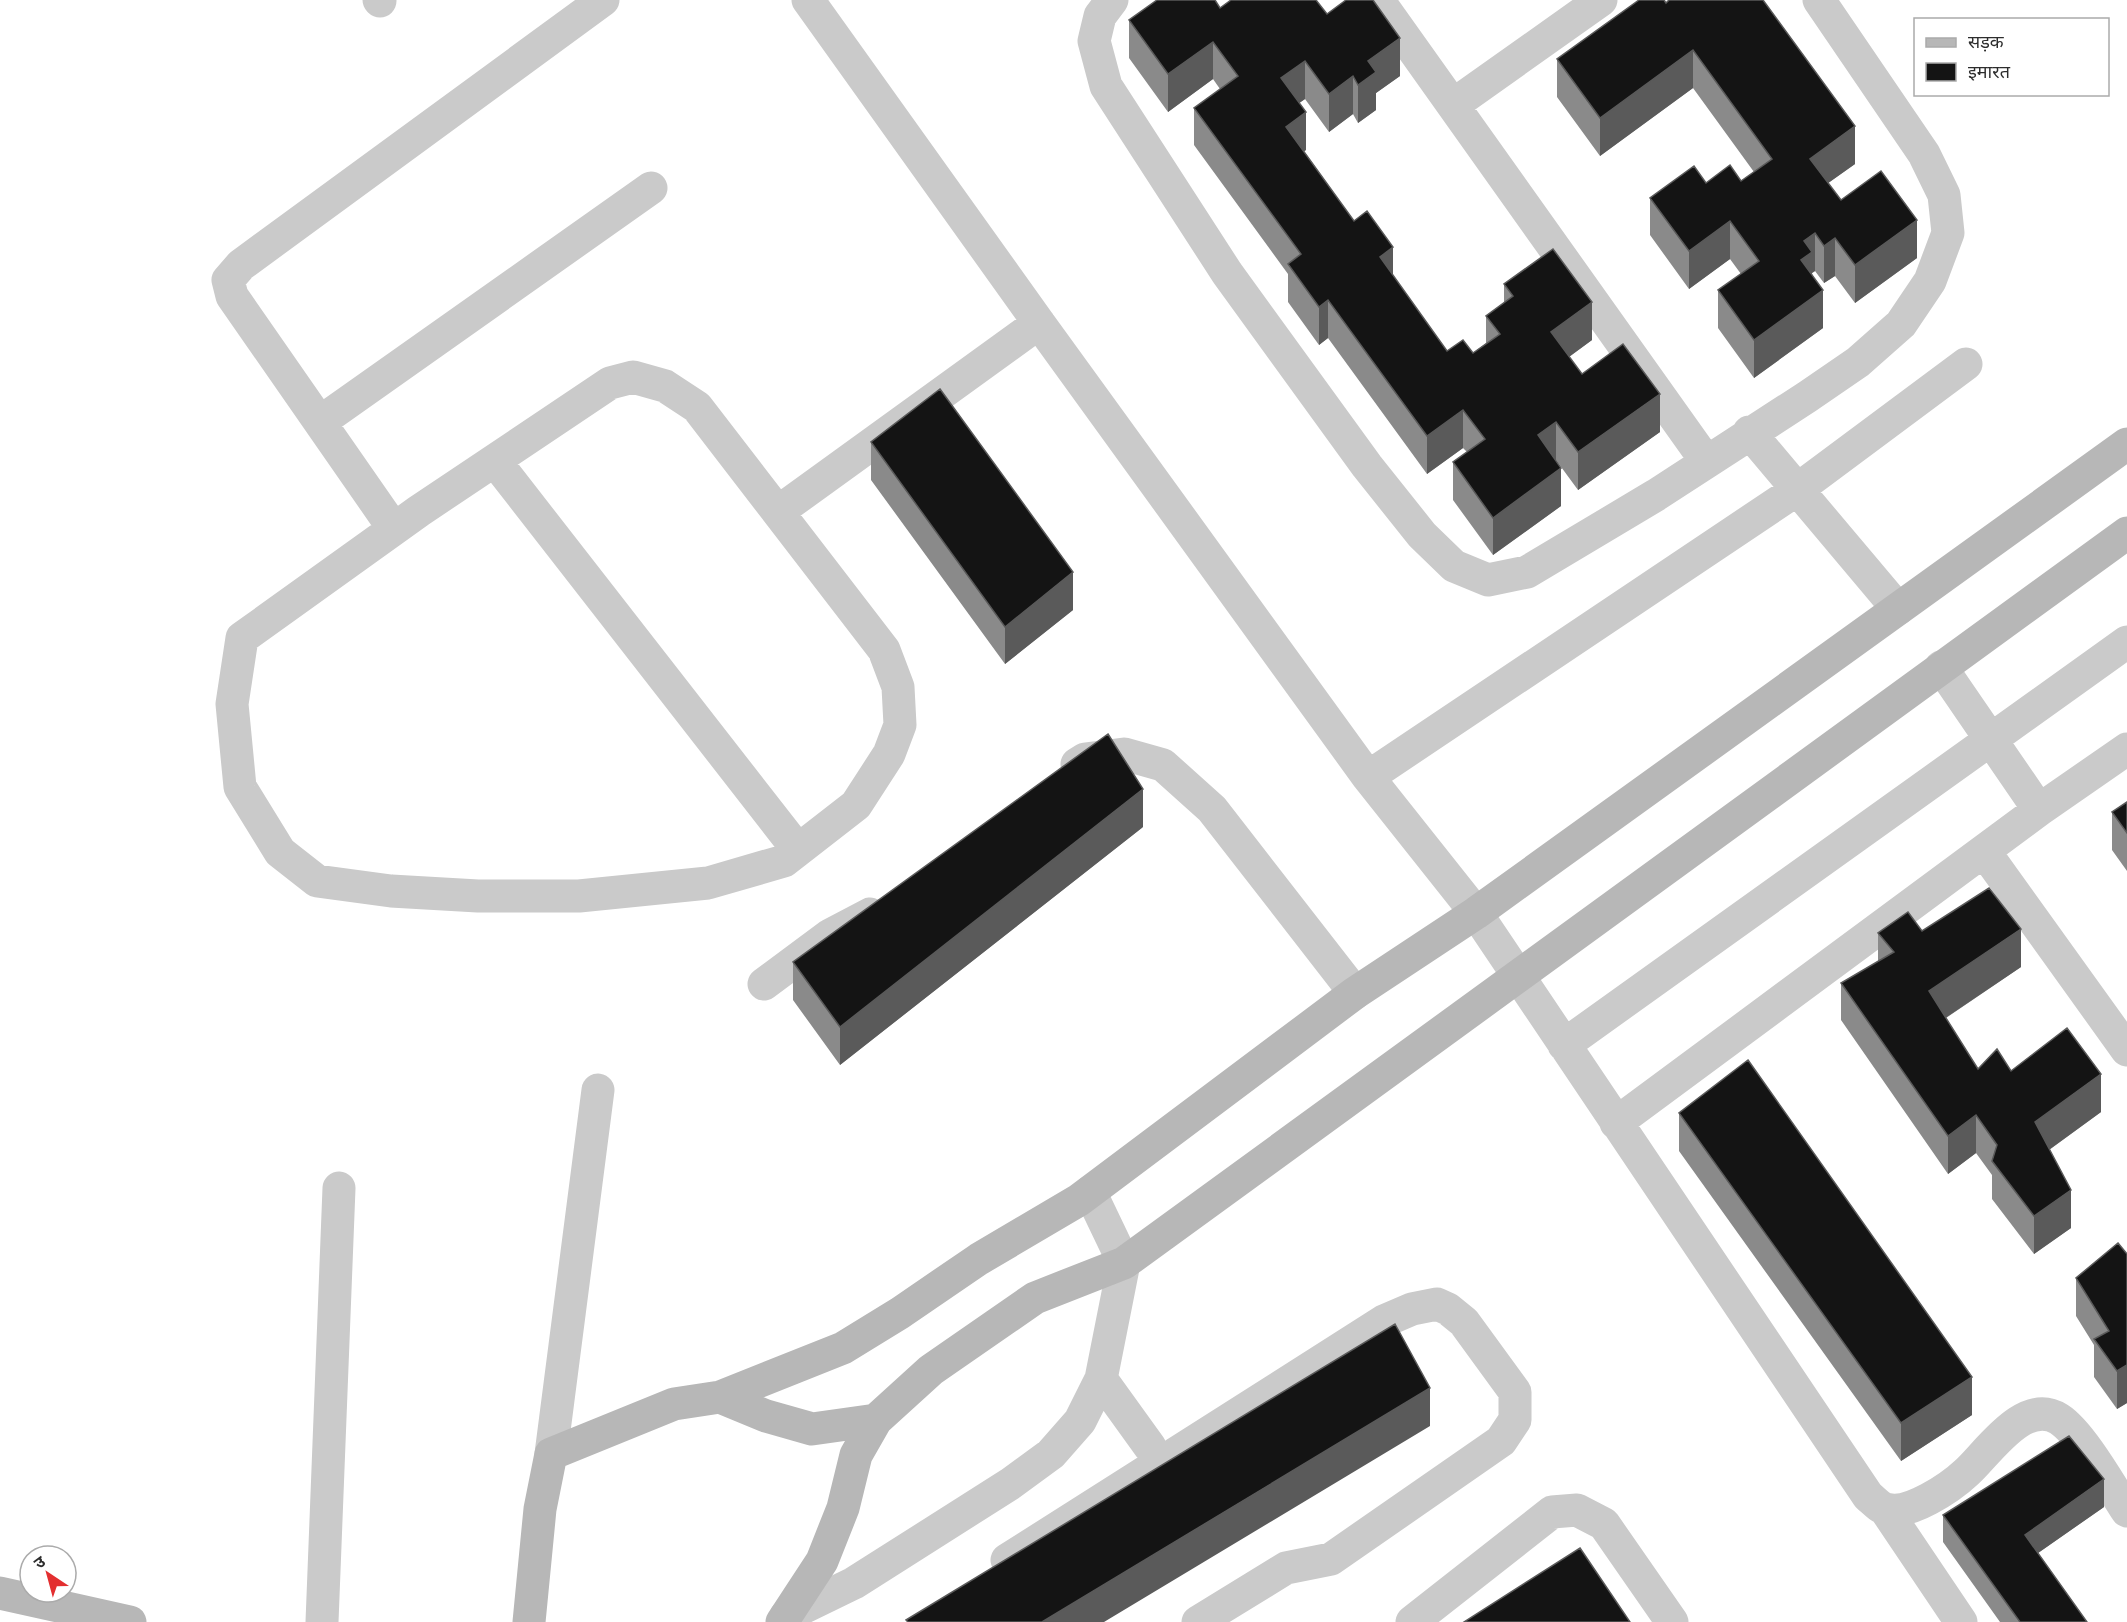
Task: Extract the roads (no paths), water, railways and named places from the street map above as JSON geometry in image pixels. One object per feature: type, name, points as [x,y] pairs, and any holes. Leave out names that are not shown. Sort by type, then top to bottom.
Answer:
[{"type":"street","points":[[394,529],[232,296],[228,280],[241,265],[603,0]]},
{"type":"street","points":[[808,0],[1368,777],[1476,913],[1868,1496],[1885,1509],[1961,1622]]},
{"type":"street","points":[[1112,0],[1100,16],[1095,42],[1106,86],[1260,320],[1367,466],[1422,535],[1454,566],[1488,580],[1527,572],[1656,495],[1858,362],[1901,324],[1930,281],[1948,233],[1944,195],[1924,154],[1819,0]]},
{"type":"street","points":[[1378,0],[1706,461]]},
{"type":"street","points":[[1453,105],[1601,0]]},
{"type":"street","points":[[320,422],[651,188]]},
{"type":"street","points":[[779,511],[1039,323]]},
{"type":"street","points":[[1368,777],[1798,489],[1966,364]]},
{"type":"street","points":[[633,377],[665,386],[697,407],[884,650],[898,687],[900,725],[888,754],[856,805],[784,861],[708,883],[567,896],[434,893],[327,882],[317,880],[280,852],[240,787],[232,704],[242,638],[394,529],[495,461],[610,383],[633,377]]},
{"type":"street","points":[[1749,432],[1898,609]]},
{"type":"street","points":[[551,1454],[674,1404],[720,1397],[843,1348],[900,1313],[979,1259],[1090,1192],[1355,993],[1476,913],[2127,444]]},
{"type":"street","points":[[495,461],[798,850]]},
{"type":"street","points":[[784,1619],[822,1562],[843,1508],[856,1455],[876,1420],[931,1371],[1035,1298],[1125,1263],[2127,533]]},
{"type":"street","points":[[1564,1045],[2127,642]]},
{"type":"street","points":[[1941,667],[2039,810]]},
{"type":"street","points":[[1616,1123],[2039,810],[2127,749]]},
{"type":"street","points":[[1056,780],[1085,759],[1124,754],[1163,765],[1212,809],[1355,993]]},
{"type":"street","points":[[1984,851],[2127,1050]]},
{"type":"street","points":[[764,984],[830,935],[870,914],[897,894]]},
{"type":"street","points":[[529,1622],[540,1509],[551,1454],[598,1090]]},
{"type":"street","points":[[322,1622],[339,1188]]},
{"type":"street","points":[[784,1619],[854,1583],[1010,1484],[1051,1454],[1080,1421],[1101,1379],[1125,1263],[1090,1192]]},
{"type":"street","points":[[980,1577],[1159,1456],[1384,1321],[1412,1309],[1437,1304],[1448,1309],[1464,1322],[1515,1392],[1515,1420],[1501,1441],[1331,1559],[1286,1568],[1198,1622]]},
{"type":"street","points":[[1101,1379],[1159,1456]]},
{"type":"street","points":[[720,1397],[766,1416],[812,1428],[876,1420]]},
{"type":"street","points":[[1885,1509],[1902,1510],[1942,1490],[1966,1473],[2002,1432],[2022,1420],[2039,1416],[2058,1418],[2072,1431],[2127,1511]]},
{"type":"street","points":[[1412,1622],[1552,1512],[1577,1510],[1604,1524],[1672,1622]]},
{"type":"street","points":[[0,1593],[130,1622]]}]
